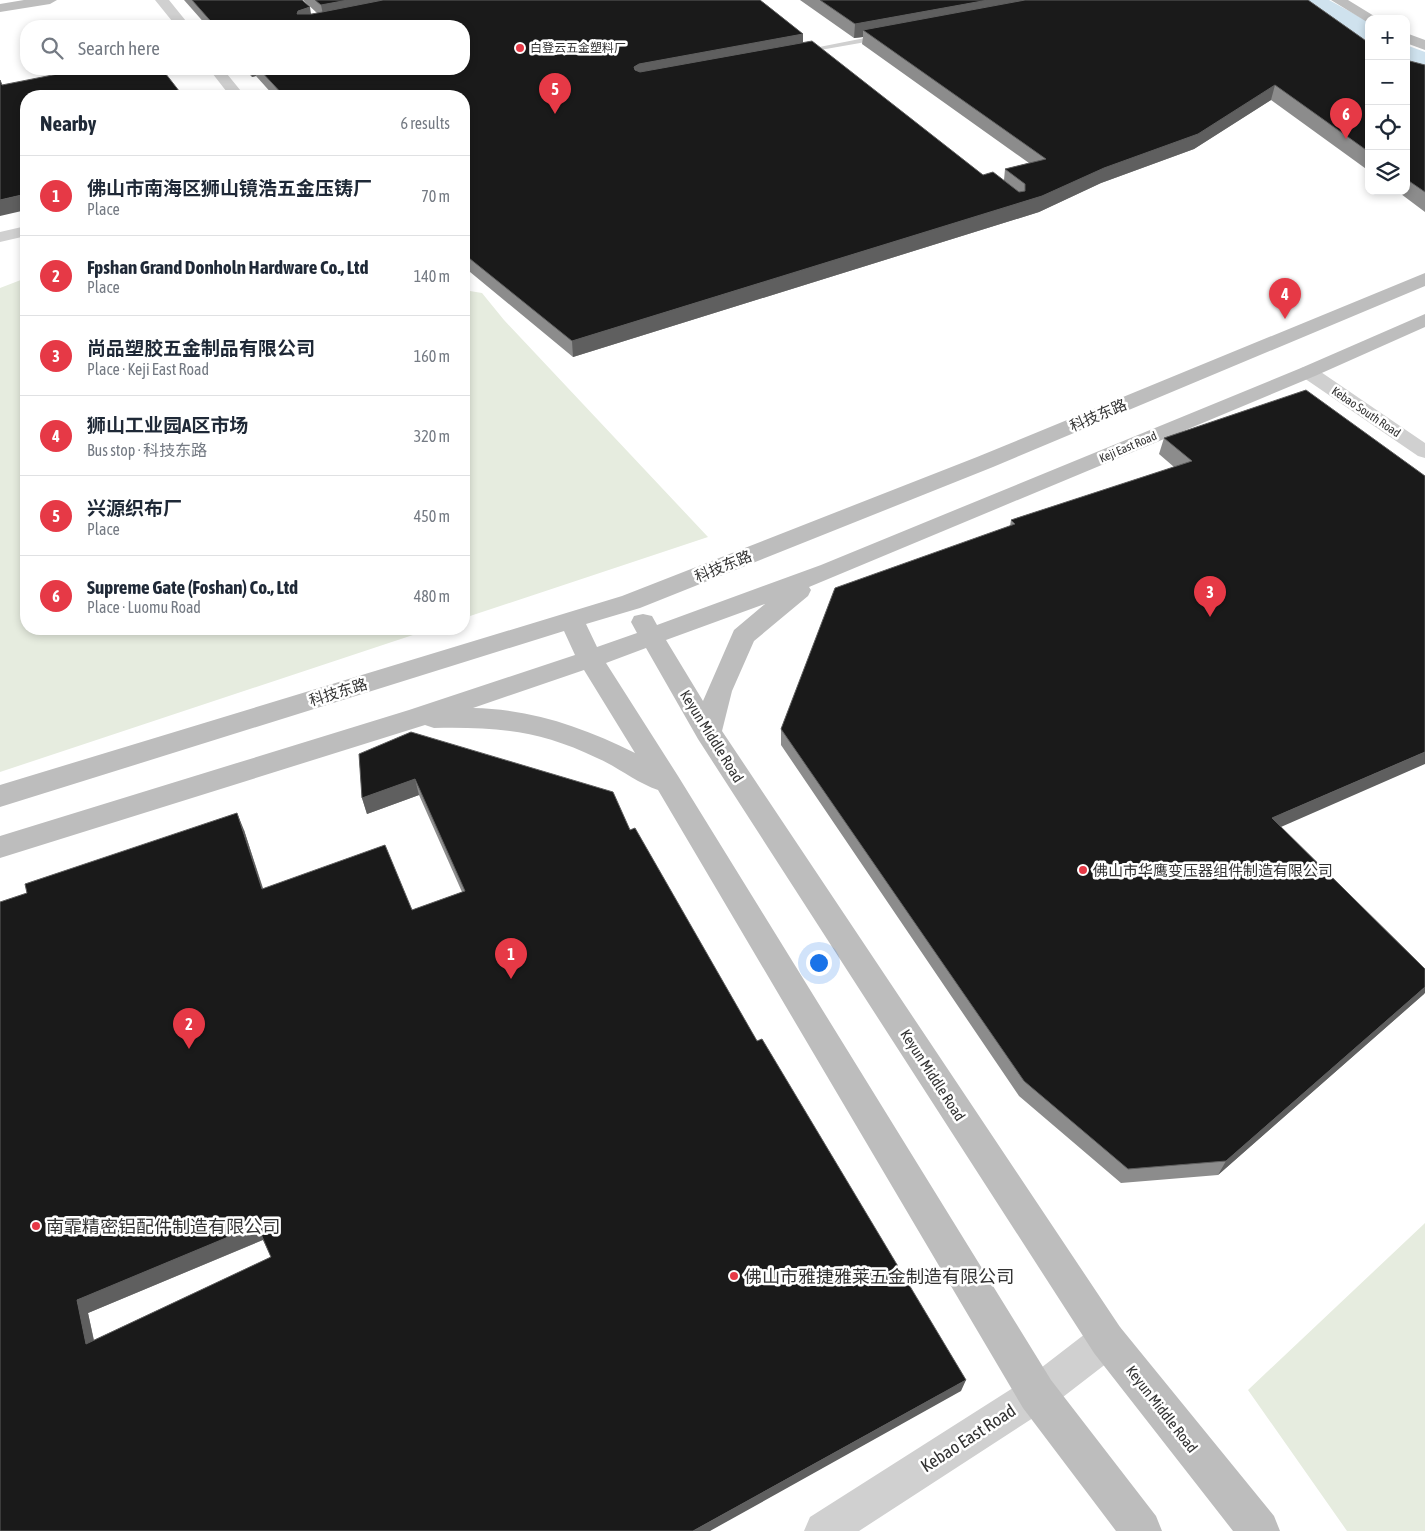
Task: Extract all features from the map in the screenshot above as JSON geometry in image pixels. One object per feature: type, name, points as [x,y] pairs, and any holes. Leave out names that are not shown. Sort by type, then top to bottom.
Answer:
[{"type":"main road","points":[[1338,0],[1365,15]]},
{"type":"main road","points":[[0,8],[40,1]]},
{"type":"main road","points":[[1410,39],[1425,46]]},
{"type":"main road","name":"科技东路","points":[[0,796],[631,602],[985,462],[1425,278]]},
{"type":"main road","name":"Keji East Road","points":[[830,570],[1308,372],[1425,320]]},
{"type":"main road","points":[[0,847],[418,717],[652,636],[830,570]]},
{"type":"main road","points":[[708,732],[719,691],[743,636],[785,600],[830,570]]},
{"type":"main road","name":"Keyun Middle Road","points":[[631,602],[708,732],[1108,1340],[1258,1531]]},
{"type":"main road","points":[[572,621],[590,658],[668,783],[1037,1394],[1140,1531]]},
{"type":"main road","points":[[418,717],[510,720],[559,730],[614,753],[668,783]]},
{"type":"street","points":[[162,0],[178,20]]},
{"type":"street","points":[[221,75],[233,90]]},
{"type":"street","points":[[0,237],[20,232]]},
{"type":"street","name":"Kebao South Road","points":[[1308,372],[1425,452]]},
{"type":"street","name":"Kebao East Road","points":[[824,1531],[1037,1394],[1108,1340]]},
{"type":"lane","points":[[792,53],[888,36]]},
{"type":"lane","points":[[821,48],[828,54]]},
{"type":"shaded area","points":[[20,280],[20,635],[413,635],[0,772],[0,288]]},
{"type":"shaded area","points":[[470,291],[482,293],[504,320],[708,537],[470,616]]},
{"type":"shaded area","points":[[1425,1223],[1425,1531],[1347,1531],[1248,1390]]},
{"type":"building","points":[[192,0],[302,0],[310,7],[298,11],[297,14],[312,14],[383,0],[760,0],[803,34],[639,64],[634,67],[635,70],[640,72],[812,41],[983,175],[993,172],[1019,192],[1025,191],[1025,184],[1005,169],[1046,159],[863,30],[1025,0],[1308,0],[1365,40],[1365,149],[1275,85],[1198,134],[1104,168],[1042,196],[572,341],[470,259],[470,90],[278,90],[265,75],[470,75],[470,20],[210,20]]},
{"type":"building","points":[[315,0],[348,0],[321,5]]},
{"type":"building","points":[[820,0],[988,0],[855,24]]},
{"type":"building","points":[[1410,61],[1425,65],[1425,192],[1410,182]]},
{"type":"building","points":[[53,75],[167,75],[178,90],[20,90],[20,195],[0,200],[0,80],[2,85]]},
{"type":"building","name":"佛山市华鹰变压器组件制造有限公司","points":[[1306,390],[1425,476],[1425,752],[1272,818],[1425,969],[1425,987],[1226,1161],[1128,1169],[1024,1081],[781,729],[835,588],[1015,524],[1011,520],[1192,461],[1164,438]]},
{"type":"building","points":[[411,732],[613,792],[630,830],[635,828],[757,1041],[762,1039],[966,1380],[693,1531],[0,1531],[0,902],[27,893],[25,884],[237,813],[262,889],[385,845],[412,910],[465,891],[415,779],[362,798],[359,754]],"holes":[[[257,1225],[271,1257],[86,1344],[77,1300]]]},
{"type":"waterway","points":[[1312,0],[1365,31]]},
{"type":"waterway","points":[[1410,55],[1425,62]]},
{"type":"place","name":"白登云五金塑料厂","points":[[520,48]]},
{"type":"place","name":"兴源织布厂","points":[[555,114]]},
{"type":"place","name":"Supreme Gate (Foshan) Co., Ltd","points":[[1346,139]]},
{"type":"place","name":"狮山工业园A区市场","points":[[1285,319]]},
{"type":"place","name":"尚品塑胶五金制品有限公司","points":[[1210,617]]},
{"type":"place","name":"佛山市华鹰变压器组件制造有限公司","points":[[1083,870]]},
{"type":"place","name":"佛山市南海区狮山镜浩五金压铸厂","points":[[511,979]]},
{"type":"place","name":"Fpshan Grand Donholn Hardware Co., Ltd","points":[[189,1049]]},
{"type":"place","name":"南霏精密铝配件制造有限公司","points":[[36,1226]]},
{"type":"place","name":"佛山市雅捷雅莱五金制造有限公司","points":[[734,1276]]}]
